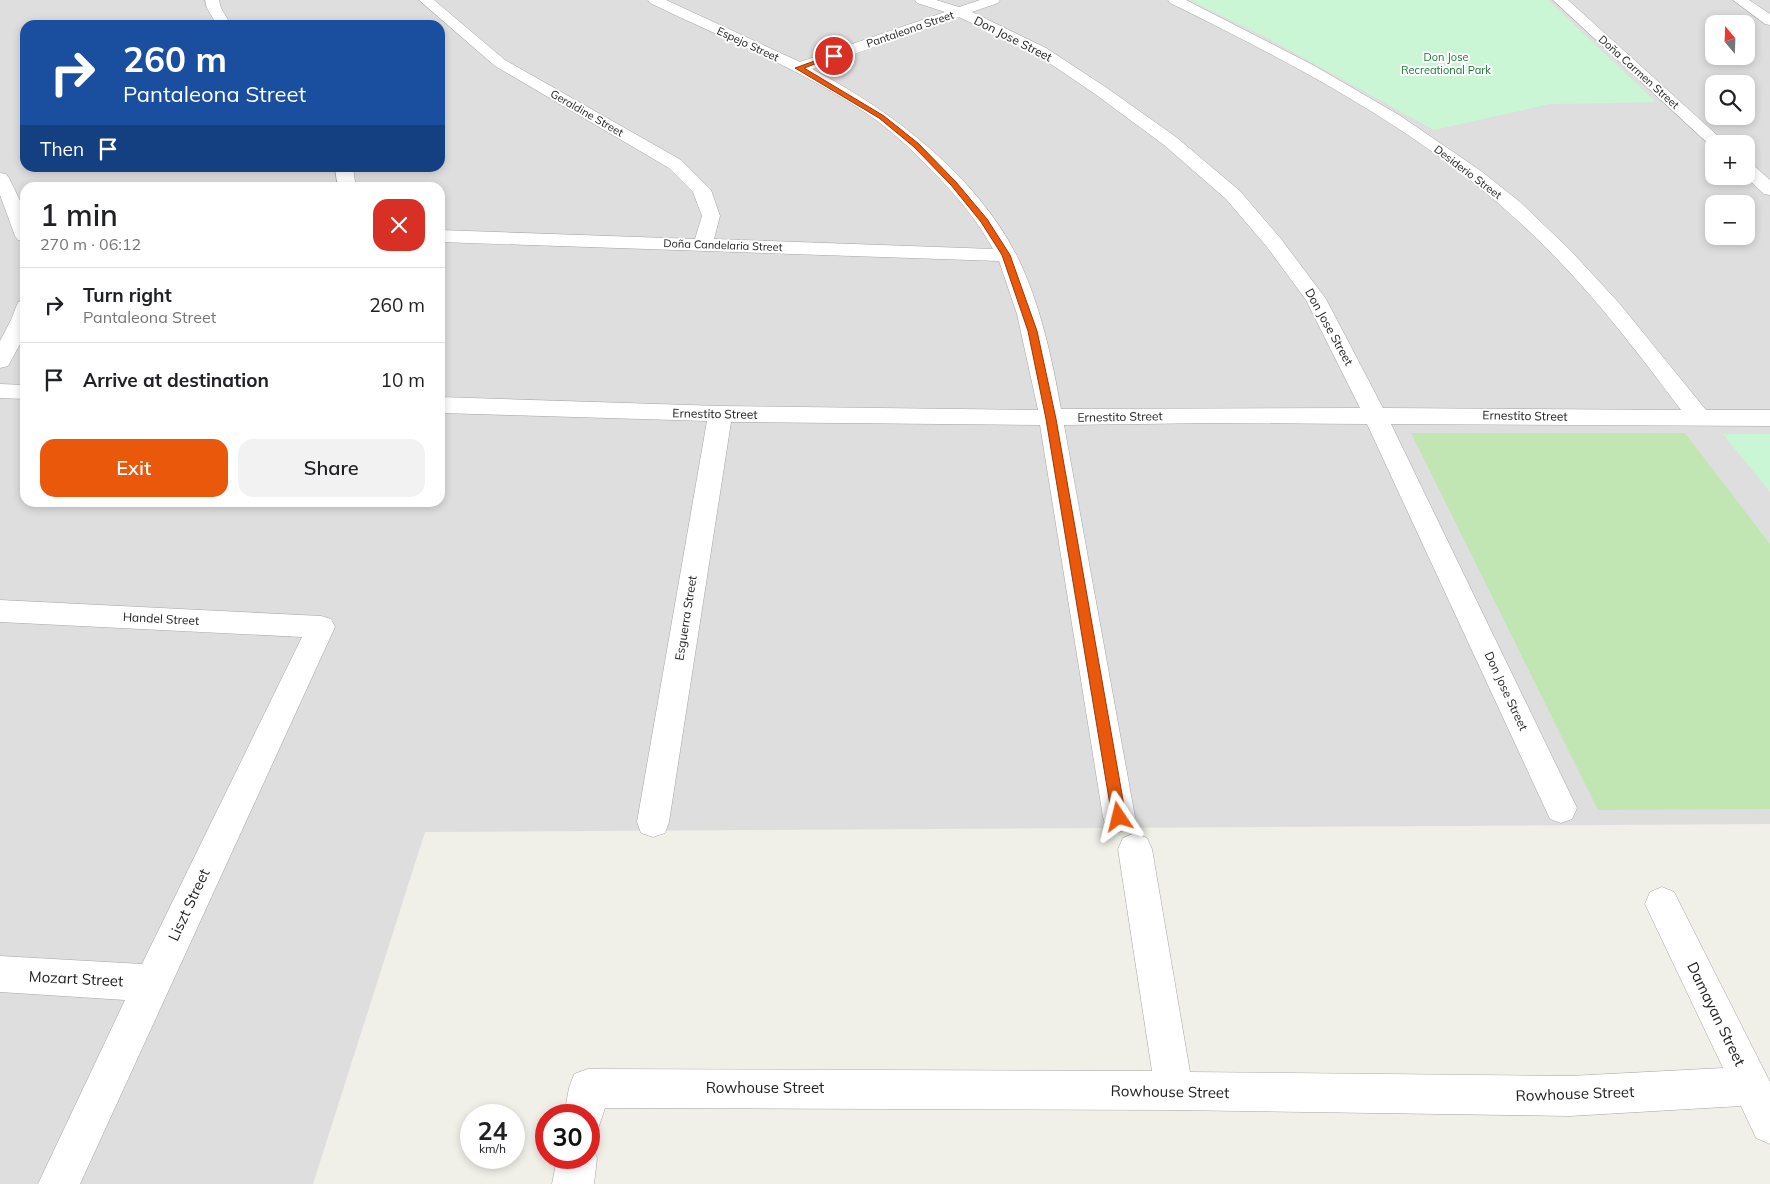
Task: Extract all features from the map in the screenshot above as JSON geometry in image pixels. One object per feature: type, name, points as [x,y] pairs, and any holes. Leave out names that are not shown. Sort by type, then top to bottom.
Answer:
[{"type":"street","points":[[212,0],[221,20]]},
{"type":"street","name":"Geraldine Street","points":[[426,0],[500,63],[675,164],[702,190],[711,216],[703,245]]},
{"type":"street","name":"Espejo Street","points":[[654,0],[798,68],[882,117],[917,145],[954,184],[984,221],[1006,255],[1032,331],[1051,419],[1119,817]]},
{"type":"street","name":"Don Jose Street","points":[[922,0],[960,12],[1041,51],[1101,91],[1170,141],[1233,195],[1274,242],[1316,299],[1375,415],[1561,808]]},
{"type":"street","name":"Pantaleona Street","points":[[798,68],[993,0]]},
{"type":"street","name":"Desiderio Street","points":[[1175,0],[1247,35],[1345,90],[1437,148],[1513,206],[1558,249],[1616,310],[1701,418]]},
{"type":"street","name":"Doña Carmen Street","points":[[1560,0],[1709,135]]},
{"type":"street","points":[[1740,0],[1770,21]]},
{"type":"street","points":[[1755,176],[1770,190]]},
{"type":"street","points":[[0,178],[20,220]]},
{"type":"street","points":[[0,224],[20,228]]},
{"type":"street","name":"Doña Candelaria Street","points":[[445,236],[1006,255]]},
{"type":"street","points":[[0,361],[20,324]]},
{"type":"street","points":[[0,391],[20,392]]},
{"type":"street","name":"Ernestito Street","points":[[445,405],[720,414],[1051,419],[1214,415],[1770,418]]},
{"type":"street","name":"Esguerra Street","points":[[652,822],[720,414]]},
{"type":"street","name":"Handel Street","points":[[0,611],[321,628]]},
{"type":"street","name":"Liszt Street","points":[[60,1184],[152,983],[321,628]]},
{"type":"street","points":[[1135,849],[1174,1091]]},
{"type":"street","name":"Damayan Street","points":[[1662,904],[1770,1124]]},
{"type":"street","name":"Mozart Street","points":[[0,974],[152,983]]},
{"type":"street","name":"Rowhouse Street","points":[[586,1102],[1174,1091],[1570,1096],[1752,1086]]},
{"type":"street","points":[[573,1184],[576,1169]]},
{"type":"shaded area","points":[[0,0],[1770,0],[1770,824],[425,832],[313,1184],[0,1184]]},
{"type":"green space","name":"Don Jose Recreational Park","points":[[1190,0],[1548,0],[1656,102],[1550,104],[1434,130],[1266,37]]},
{"type":"green space","points":[[1411,433],[1685,433],[1770,544],[1770,809],[1598,810]]},
{"type":"green space","points":[[1723,434],[1770,434],[1770,492]]},
{"type":"route","points":[[834,56],[798,68],[882,117],[917,145],[954,184],[984,221],[1006,255],[1020,292],[1032,331],[1051,419],[1119,817]]}]
